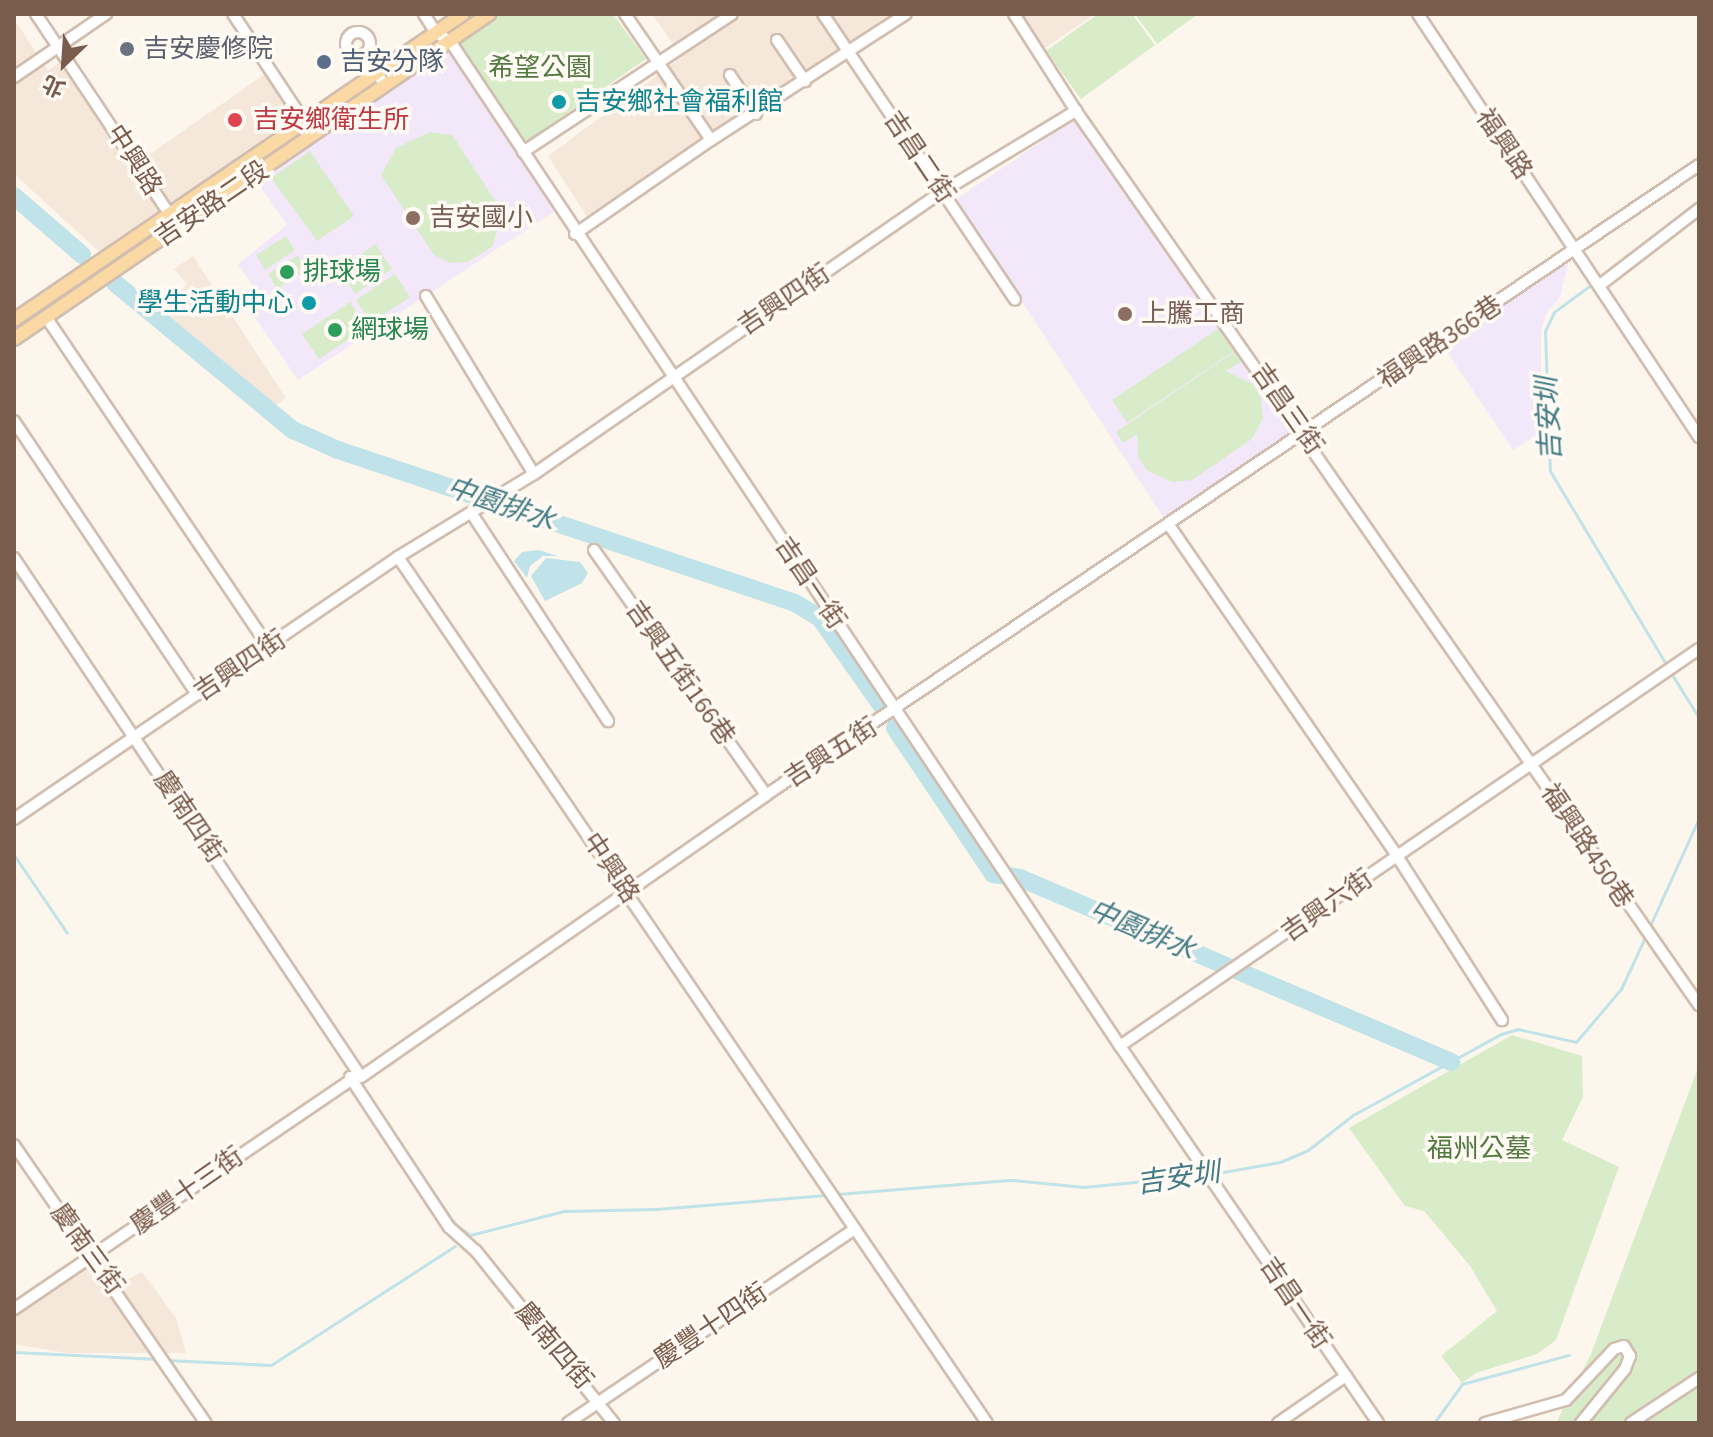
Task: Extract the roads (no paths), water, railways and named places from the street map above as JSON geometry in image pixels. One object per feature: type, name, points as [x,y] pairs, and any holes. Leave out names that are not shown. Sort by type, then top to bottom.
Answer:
[{"type":"main road","name":"吉安路二段","points":[[14,320],[463,14]]},
{"type":"main road","name":"吉安路二段","points":[[14,339],[489,14]]},
{"type":"street","name":"中興路","points":[[36,14],[178,227]]},
{"type":"street","points":[[14,77],[106,14]]},
{"type":"street","points":[[233,14],[313,135]]},
{"type":"street","name":"吉昌一街","points":[[424,14],[436,33],[450,41],[575,234],[1120,1046],[1378,1423]]},
{"type":"street","points":[[625,14],[711,140]]},
{"type":"street","points":[[523,152],[732,14]]},
{"type":"street","name":"吉昌二街","points":[[823,14],[1015,300]]},
{"type":"street","points":[[575,234],[711,140],[756,114],[906,14]]},
{"type":"street","name":"福興路","points":[[1418,14],[1699,437]]},
{"type":"street","name":"吉昌三街","points":[[1018,15],[1076,111],[1306,435],[1532,764]]},
{"type":"street","points":[[777,40],[805,81]]},
{"type":"street","points":[[362,55],[385,84]]},
{"type":"street","points":[[730,75],[756,114]]},
{"type":"street","name":"吉興四街","points":[[14,819],[398,557],[534,474],[942,192],[1076,111]]},
{"type":"street","name":"福興路366巷","points":[[1306,435],[1699,165]]},
{"type":"street","points":[[1596,281],[1699,209]]},
{"type":"street","points":[[426,296],[534,474]]},
{"type":"street","points":[[46,317],[269,647]]},
{"type":"street","points":[[14,421],[197,694]]},
{"type":"street","name":"吉興五街","points":[[356,1077],[629,894],[766,795],[1306,435]]},
{"type":"street","points":[[469,516],[608,721]]},
{"type":"street","points":[[1169,525],[1397,856],[1502,1020]]},
{"type":"street","name":"吉興五街166巷","points":[[594,550],[766,795]]},
{"type":"street","name":"中興路","points":[[398,557],[854,1229]]},
{"type":"street","name":"慶南四街","points":[[14,558],[136,737],[449,1227],[476,1251],[600,1401],[614,1423]]},
{"type":"street","name":"吉興六街","points":[[1120,1046],[1238,969],[1699,649]]},
{"type":"street","name":"福興路450巷","points":[[1532,764],[1699,1005]]},
{"type":"street","name":"慶豐十三街","points":[[14,1309],[356,1077]]},
{"type":"street","name":"慶南三街","points":[[14,1145],[90,1258],[103,1269],[206,1423]]},
{"type":"street","points":[[854,1229],[987,1423]]},
{"type":"street","name":"慶豐十四街","points":[[568,1423],[854,1229]]},
{"type":"street","points":[[1485,1423],[1566,1400],[1614,1349],[1624,1346],[1630,1356],[1625,1369],[1581,1423]]},
{"type":"street","points":[[1278,1423],[1346,1376]]},
{"type":"street","points":[[1631,1423],[1699,1378]]},
{"type":"water","points":[[538,550],[558,556],[543,556],[530,566],[527,578],[514,561],[522,552]]},
{"type":"water","points":[[546,558],[580,562],[588,573],[582,583],[545,601],[531,576]]},
{"type":"waterway","name":"中園排水","points":[[14,196],[82,255]]},
{"type":"waterway","name":"吉安圳","points":[[1598,279],[1699,200]]},
{"type":"waterway","name":"中園排水","points":[[115,283],[293,430],[338,450],[795,603],[820,618],[884,709]]},
{"type":"waterway","name":"吉安圳","points":[[1592,284],[1554,312],[1545,331],[1550,471],[1667,666]]},
{"type":"waterway","points":[[14,575],[27,585]]},
{"type":"waterway","name":"吉安圳","points":[[1671,673],[1699,718]]},
{"type":"waterway","name":"中園排水","points":[[895,728],[993,874],[1020,878],[1451,1062]]},
{"type":"waterway","points":[[132,746],[335,1047]]},
{"type":"waterway","name":"吉安圳","points":[[1649,928],[1699,818]]},
{"type":"waterway","points":[[14,855],[67,933]]},
{"type":"waterway","name":"吉安圳","points":[[1212,1174],[1280,1162],[1308,1150],[1353,1115],[1501,1034],[1518,1029],[1576,1042],[1621,989],[1646,935]]},
{"type":"waterway","name":"吉安圳","points":[[391,1130],[455,1224],[470,1235],[564,1211],[656,1209],[1012,1180],[1084,1187],[1205,1175]]},
{"type":"waterway","points":[[166,1360],[271,1365],[455,1246]]},
{"type":"waterway","points":[[14,1352],[158,1359]]},
{"type":"waterway","points":[[1434,1423],[1462,1384],[1569,1355]]},
{"type":"place","name":"吉安慶修院","points":[[127,49]]},
{"type":"place","name":"吉安分隊","points":[[324,62]]},
{"type":"place","name":"吉安鄉社會福利館","points":[[559,102]]},
{"type":"place","name":"吉安鄉衛生所","points":[[235,120]]},
{"type":"place","name":"吉安國小","points":[[413,218]]},
{"type":"place","name":"排球場","points":[[287,272]]},
{"type":"place","name":"學生活動中心","points":[[309,303]]},
{"type":"place","name":"上騰工商","points":[[1125,314]]},
{"type":"place","name":"網球場","points":[[335,330]]},
{"type":"park label","name":"希望公園","points":[[540,68]]},
{"type":"park label","name":"福州公墓","points":[[1479,1149]]}]
